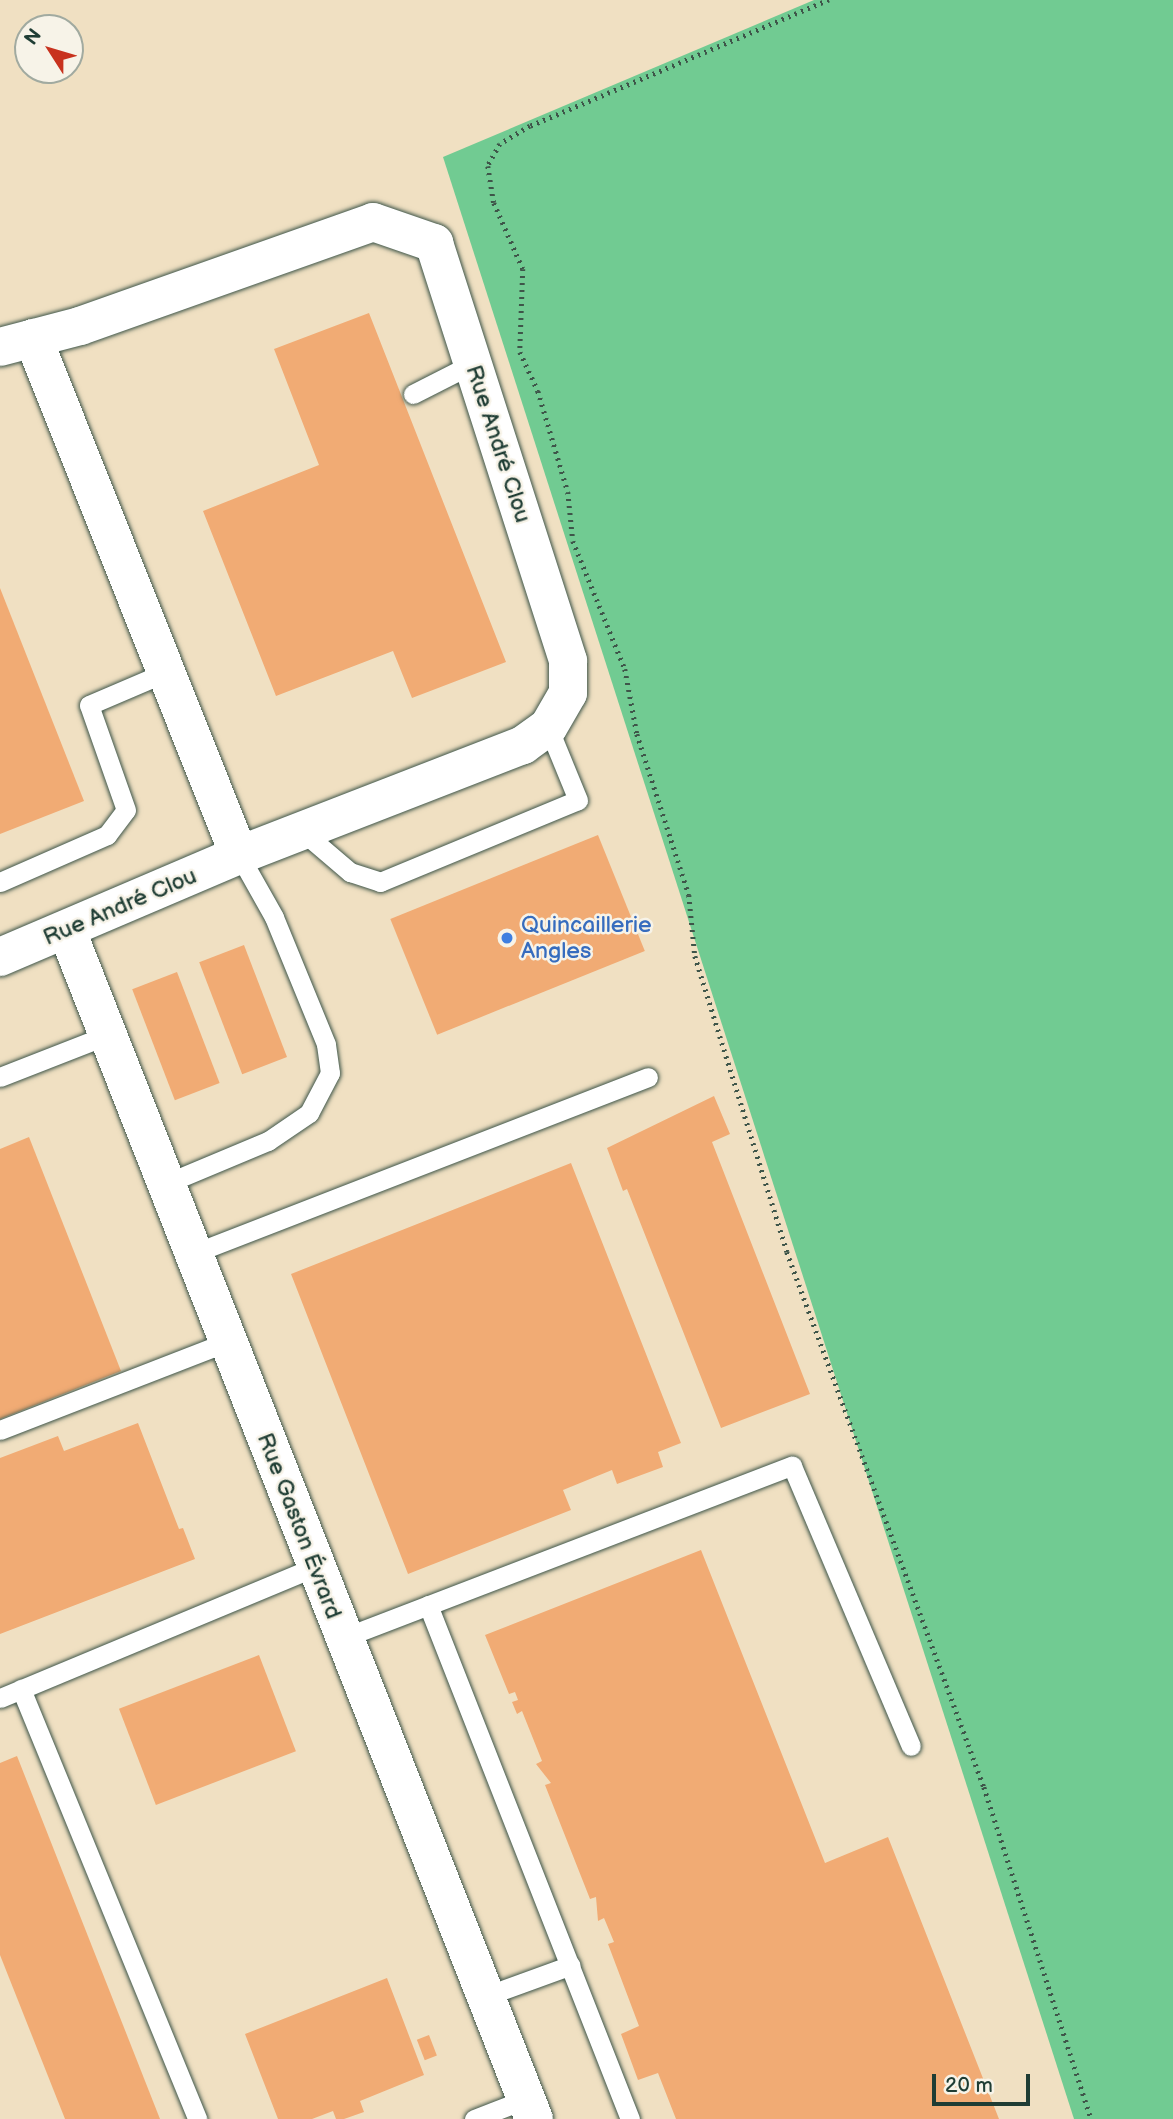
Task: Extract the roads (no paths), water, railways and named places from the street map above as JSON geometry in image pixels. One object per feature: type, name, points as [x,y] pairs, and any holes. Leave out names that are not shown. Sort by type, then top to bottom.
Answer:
[{"type":"street","name":"Rue André Clou","points":[[0,957],[67,931],[239,855],[486,763],[548,727],[568,694],[568,661],[434,243],[373,222],[80,326],[17,342],[166,673],[239,855]]},
{"type":"street","name":"Rue Gaston Évrard","points":[[67,931],[314,1567],[530,2109]]},
{"type":"lane","points":[[412,394],[472,364]]},
{"type":"lane","points":[[0,882],[107,835],[126,810],[89,705],[166,673]]},
{"type":"lane","points":[[303,832],[350,872],[380,882],[578,800],[548,727]]},
{"type":"lane","points":[[165,1184],[268,1141],[309,1113],[330,1073],[326,1044],[274,917],[239,855]]},
{"type":"lane","points":[[0,1077],[107,1035]]},
{"type":"lane","points":[[192,1254],[648,1077]]},
{"type":"lane","points":[[0,1430],[227,1342]]},
{"type":"lane","points":[[343,1638],[792,1466],[911,1746]]},
{"type":"lane","points":[[0,1698],[314,1567]]},
{"type":"lane","points":[[428,1605],[631,2119]]},
{"type":"lane","points":[[21,1689],[197,2119]]},
{"type":"lane","points":[[486,1996],[570,1965]]},
{"type":"lane","points":[[474,2119],[530,2109]]},
{"type":"place","name":"Quincaillerie Angles","points":[[507,938]]}]
